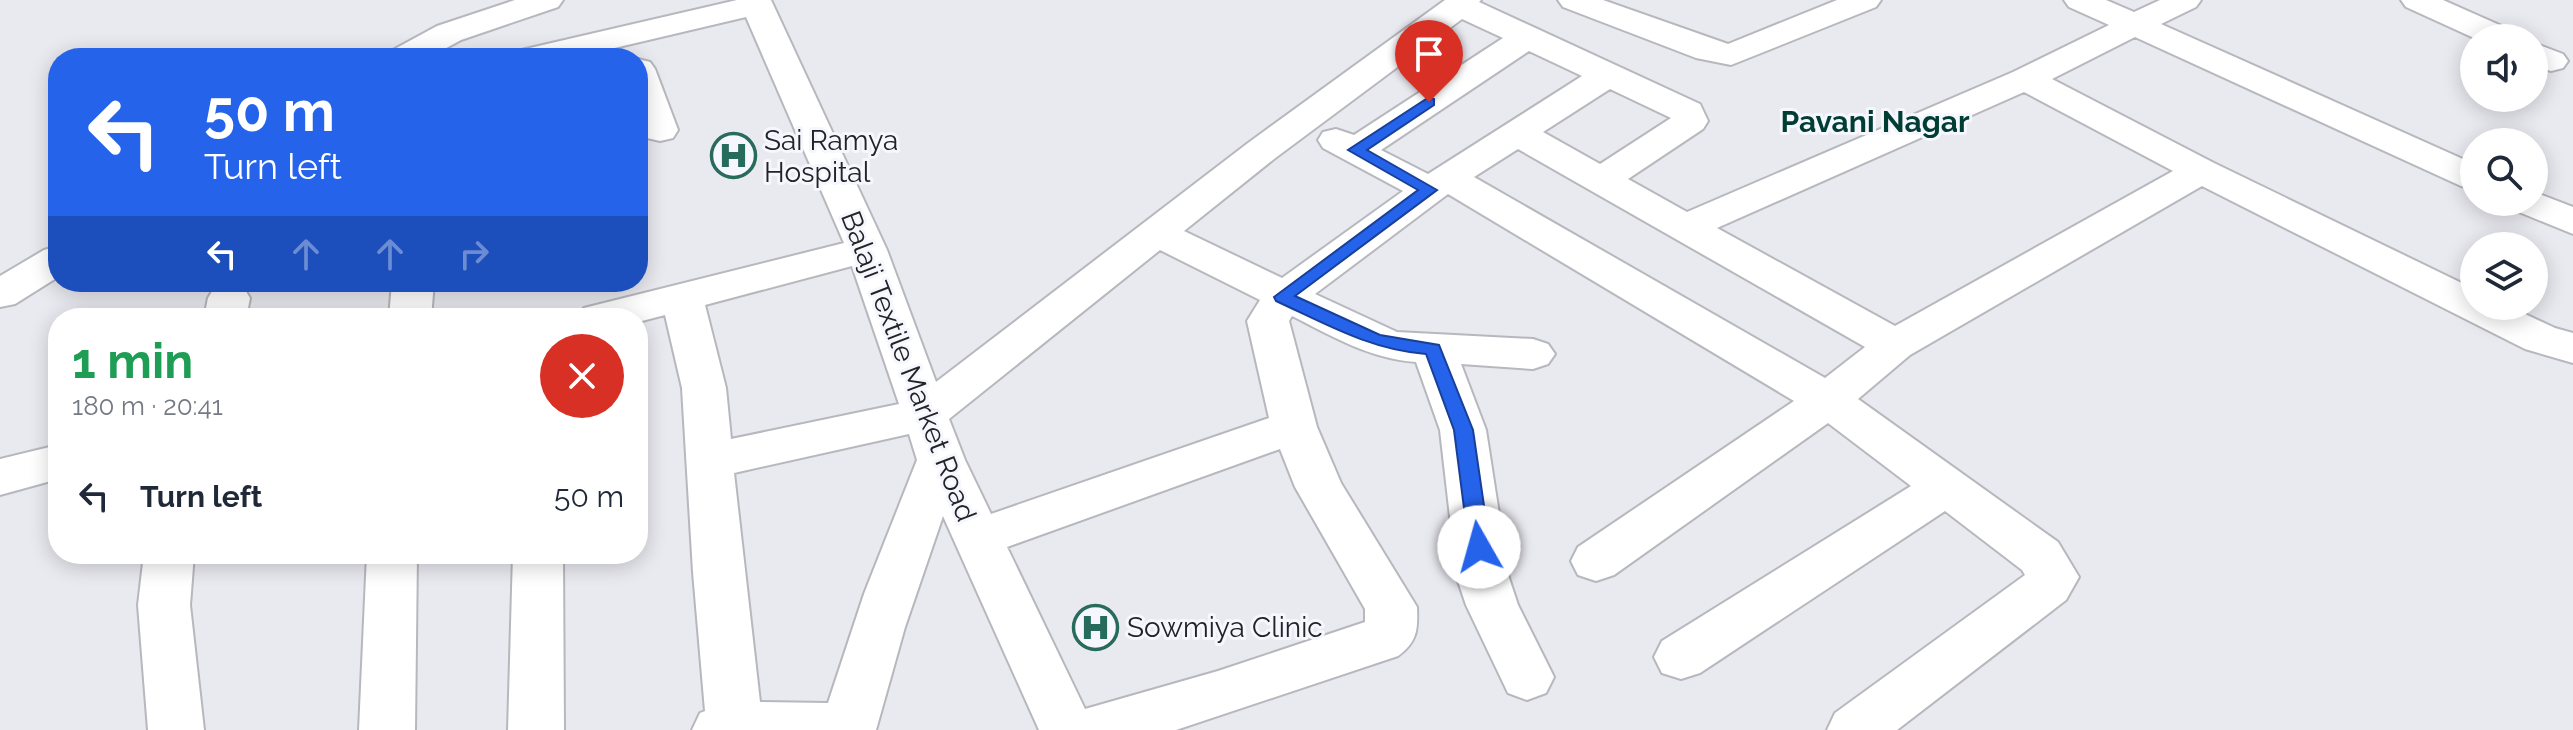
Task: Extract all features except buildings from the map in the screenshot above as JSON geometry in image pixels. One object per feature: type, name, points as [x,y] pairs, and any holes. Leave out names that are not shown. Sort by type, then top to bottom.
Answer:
[{"type":"street","points":[[398,48],[424,25],[488,0]]},
{"type":"street","points":[[444,45],[547,0]]},
{"type":"street","points":[[1574,0],[1708,51],[1731,55],[1865,0]]},
{"type":"street","points":[[2080,0],[2460,172]]},
{"type":"street","points":[[1686,227],[2025,79],[2185,0]]},
{"type":"street","points":[[2417,0],[2470,24]]},
{"type":"street","points":[[630,47],[756,3]]},
{"type":"street","name":"Balaji Textile Market Road","points":[[756,3],[867,250],[933,438],[1067,730]]},
{"type":"street","points":[[682,297],[704,388],[728,729],[824,729],[866,660],[902,554],[933,438],[1157,233],[1462,3],[1527,37],[1681,107],[1691,116],[1690,121],[1603,179]]},
{"type":"street","points":[[1356,150],[1527,37]]},
{"type":"street","points":[[1094,730],[1218,694],[1364,646],[1379,641],[1392,631],[1391,607],[1319,487],[1294,427],[1268,321],[1283,297],[1438,184],[1609,74]]},
{"type":"street","points":[[2025,79],[2201,171],[2540,339],[2573,348]]},
{"type":"street","points":[[648,97],[660,130]]},
{"type":"street","points":[[1302,122],[1356,150],[1438,184],[1828,400],[2040,556],[2054,577],[2048,586],[1855,730]]},
{"type":"street","points":[[1519,134],[1895,345]]},
{"type":"street","points":[[1596,561],[1828,400],[1895,345],[2201,171]]},
{"type":"street","points":[[2548,211],[2573,222]]},
{"type":"street","points":[[1157,233],[1373,339],[1395,346],[1533,354]]},
{"type":"street","points":[[0,265],[48,238]]},
{"type":"street","points":[[639,308],[867,250]]},
{"type":"street","points":[[0,294],[48,265]]},
{"type":"street","points":[[1433,349],[1463,430],[1483,578],[1492,605],[1527,677]]},
{"type":"street","points":[[977,538],[1294,427]]},
{"type":"street","points":[[710,461],[933,438]]},
{"type":"street","points":[[0,477],[48,465]]},
{"type":"street","points":[[1681,657],[1947,486]]},
{"type":"street","points":[[168,564],[164,605],[176,730]]},
{"type":"street","points":[[387,730],[392,564]]},
{"type":"street","points":[[536,730],[538,564]]},
{"type":"place","name":"Sai Ramya Hospital","points":[[733,156]]},
{"type":"place","name":"Sowmiya Clinic","points":[[1096,627]]},
{"type":"district","name":"Pavani Nagar","points":[[1875,122]]},
{"type":"route","points":[[1429,102],[1356,150],[1429,190],[1283,297],[1373,339],[1395,346],[1433,349],[1463,430],[1479,547]]}]
